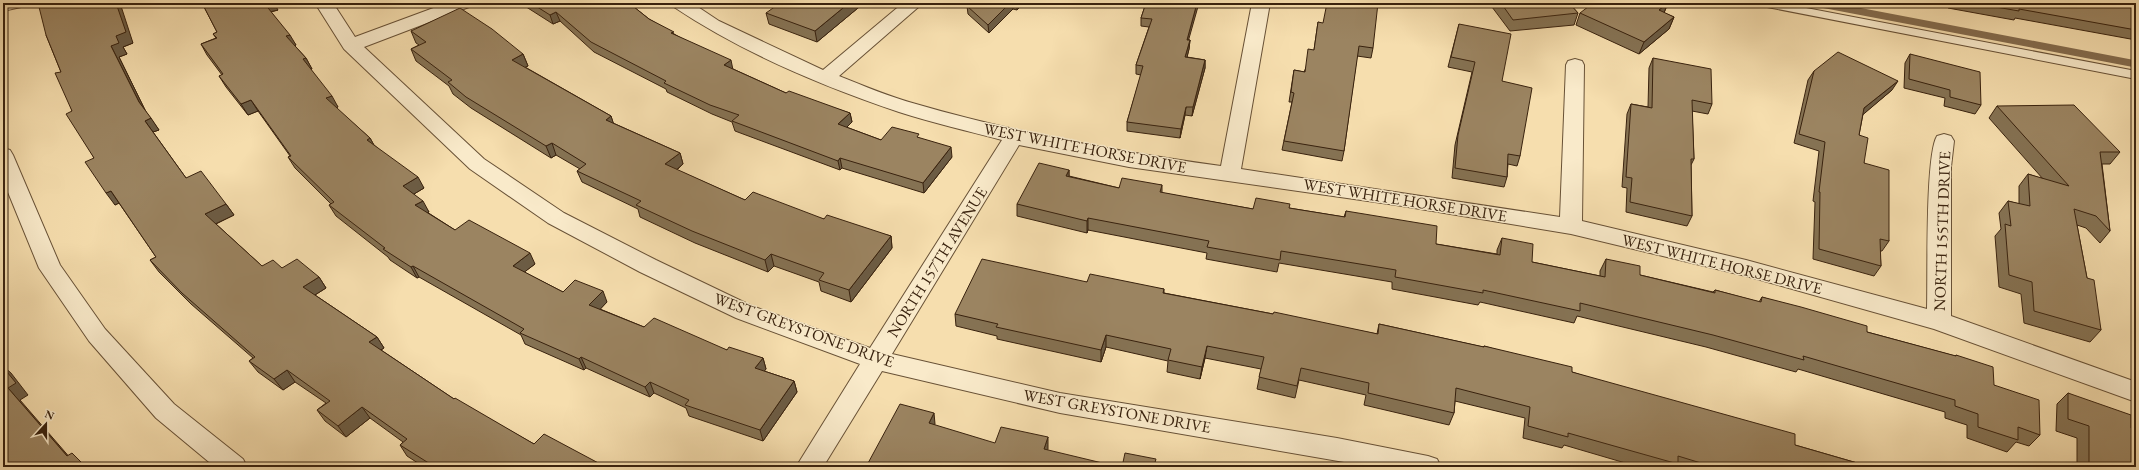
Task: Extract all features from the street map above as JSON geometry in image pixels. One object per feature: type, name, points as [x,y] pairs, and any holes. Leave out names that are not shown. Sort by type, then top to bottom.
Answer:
[{"type":"street","points":[[3,6],[14,3]]},
{"type":"street","name":"WEST GREYSTONE DRIVE","points":[[324,3],[351,45],[477,164],[556,218],[648,266],[744,312],[876,360],[1060,403],[1337,449],[1428,467]]},
{"type":"street","points":[[351,45],[464,3]]},
{"type":"street","name":"WEST WHITE HORSE DRIVE","points":[[680,3],[713,25],[825,78],[908,108],[1014,137],[1129,160],[1396,198],[1571,226],[1746,268],[1939,322],[2136,392]]},
{"type":"street","points":[[825,78],[914,3]]},
{"type":"street","points":[[1230,175],[1261,3]]},
{"type":"street","points":[[1571,226],[1575,65]]},
{"type":"street","name":"NORTH 157TH AVENUE","points":[[810,467],[1014,137]]},
{"type":"street","name":"NORTH 155TH DRIVE","points":[[1939,322],[1941,168],[1944,141]]},
{"type":"street","points":[[3,155],[50,268],[97,335],[165,411],[234,467]]},
{"type":"lane","points":[[1762,3],[2136,75]]},
{"type":"building","points":[[38,3],[116,3],[126,32],[116,36],[119,43],[111,46],[139,102],[151,118],[145,121],[186,178],[201,171],[226,204],[205,214],[262,266],[273,260],[282,268],[297,259],[319,277],[303,287],[377,337],[369,342],[454,399],[455,398],[534,444],[544,434],[604,467],[435,467],[400,445],[407,439],[362,407],[338,426],[317,410],[330,401],[287,370],[274,379],[249,361],[255,357],[182,293],[150,260],[156,257],[111,191],[106,193],[85,162],[94,158],[66,114],[72,111],[55,73],[61,72],[46,35]]},
{"type":"building","points":[[202,3],[264,3],[290,35],[286,36],[306,58],[303,59],[332,96],[326,98],[370,138],[367,140],[418,177],[403,186],[423,201],[415,205],[455,230],[469,220],[530,253],[513,266],[563,292],[575,280],[603,291],[589,305],[644,327],[654,318],[727,350],[729,347],[763,358],[755,368],[794,381],[760,430],[685,405],[689,400],[650,382],[645,387],[581,357],[579,359],[520,333],[524,329],[413,266],[411,267],[383,249],[385,248],[329,205],[334,202],[288,157],[291,156],[251,100],[241,104],[219,76],[223,74],[201,44],[217,38],[213,34],[217,32]]},
{"type":"building","points":[[531,3],[629,3],[649,19],[674,32],[671,33],[731,60],[724,65],[786,93],[789,91],[850,113],[838,124],[881,140],[892,127],[919,134],[917,137],[951,147],[923,183],[840,158],[838,161],[732,121],[739,115],[710,105],[664,83],[666,81],[591,42],[556,12],[550,15]]},
{"type":"building","points":[[780,3],[849,3],[815,31],[766,13]]},
{"type":"building","points":[[970,3],[1010,3],[988,25],[967,6]]},
{"type":"building","points":[[1146,3],[1197,3],[1187,40],[1190,40],[1185,57],[1205,60],[1193,107],[1186,107],[1181,129],[1127,122],[1143,66],[1136,65],[1152,19],[1141,18]]},
{"type":"building","points":[[1327,3],[1378,3],[1373,48],[1359,46],[1344,151],[1284,141],[1294,93],[1291,92],[1294,70],[1305,72],[1308,49],[1314,50],[1318,22],[1323,23]]},
{"type":"building","points":[[1501,3],[1569,3],[1578,13],[1513,20]]},
{"type":"building","points":[[1593,3],[1667,3],[1659,10],[1674,17],[1644,42],[1580,13]]},
{"type":"building","points":[[1973,3],[2136,3],[2136,30],[2019,9],[2019,11]]},
{"type":"building","points":[[460,8],[492,29],[523,54],[512,60],[611,116],[606,120],[680,153],[665,164],[745,200],[753,192],[824,219],[827,215],[891,236],[849,290],[819,280],[824,273],[771,254],[765,260],[692,231],[636,205],[641,201],[577,171],[586,164],[552,143],[546,146],[466,97],[448,82],[452,80],[411,49],[426,42],[411,31]]},
{"type":"building","points":[[1459,24],[1511,34],[1502,81],[1532,88],[1520,156],[1508,154],[1507,177],[1455,168],[1458,135],[1475,62],[1451,57]]},
{"type":"building","points":[[1838,52],[1898,81],[1864,108],[1859,135],[1868,138],[1864,163],[1889,170],[1889,241],[1880,239],[1881,266],[1819,249],[1819,192],[1825,142],[1799,134],[1814,71]]},
{"type":"building","points":[[1910,54],[1980,72],[1981,105],[1950,97],[1950,90],[1909,79]]},
{"type":"building","points":[[1653,58],[1711,69],[1712,104],[1692,100],[1694,159],[1691,159],[1692,216],[1630,202],[1632,178],[1626,177],[1631,104],[1652,108]]},
{"type":"building","points":[[2074,105],[2120,152],[2100,152],[2110,231],[2096,216],[2074,209],[2087,278],[2094,280],[2101,330],[2034,311],[2032,282],[2009,275],[2005,224],[2011,226],[2008,201],[2030,206],[2028,174],[2069,186],[1997,106]]},
{"type":"building","points":[[1039,163],[1069,170],[1066,176],[1119,188],[1122,178],[1162,185],[1160,192],[1253,209],[1256,198],[1290,204],[1289,208],[1345,217],[1346,211],[1437,226],[1436,244],[1500,255],[1502,238],[1533,244],[1532,262],[1605,277],[1606,259],[1640,266],[1640,275],[1715,293],[1715,290],[1761,302],[1762,297],[1801,307],[1867,326],[1867,332],[1956,355],[1993,367],[1994,385],[2039,400],[2040,435],[2018,427],[2018,440],[1978,427],[1978,414],[1955,406],[1955,400],[1803,356],[1804,360],[1713,335],[1580,303],[1580,311],[1483,290],[1483,293],[1395,277],[1396,270],[1281,251],[1280,260],[1207,247],[1209,241],[1088,218],[1087,221],[1017,204]]},
{"type":"building","points":[[982,259],[1087,282],[1090,274],[1164,289],[1163,293],[1273,314],[1274,312],[1378,334],[1379,324],[1484,346],[1572,367],[1572,372],[1795,434],[1795,445],[1871,467],[1714,467],[1678,456],[1678,464],[1568,433],[1568,437],[1528,426],[1530,407],[1456,388],[1454,413],[1368,393],[1369,383],[1301,368],[1297,386],[1259,377],[1264,357],[1207,346],[1202,367],[1168,360],[1171,349],[1106,335],[1101,350],[996,327],[998,324],[955,314]]},
{"type":"building","points":[[3,367],[16,383],[8,388],[67,456],[72,453],[86,467],[3,467]]},
{"type":"building","points":[[2068,393],[2131,415],[2131,428],[2136,430],[2136,467],[2095,467],[2089,465],[2089,426],[2068,419]]},
{"type":"building","points":[[900,404],[934,413],[929,423],[995,443],[1001,427],[1048,437],[1044,449],[1119,467],[873,467],[867,465]]},
{"type":"building","points":[[1125,453],[1156,459],[1154,466],[1158,467],[1122,467]]},
{"type":"waterway","points":[[1816,3],[2136,64]]}]
